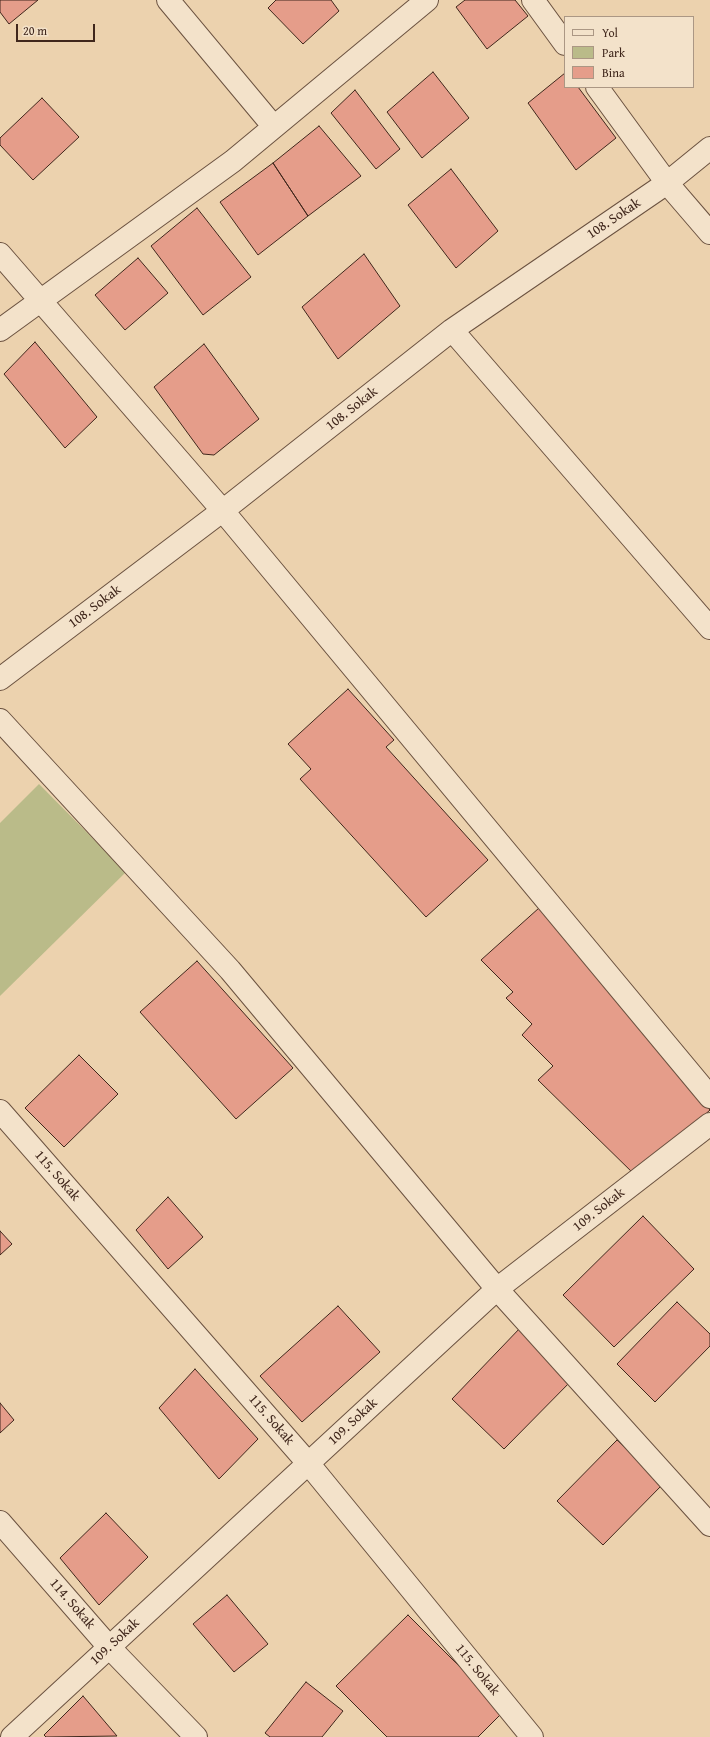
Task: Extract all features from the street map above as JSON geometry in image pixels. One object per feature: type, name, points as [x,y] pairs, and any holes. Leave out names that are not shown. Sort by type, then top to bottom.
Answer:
[{"type":"street","points":[[168,0],[274,127]]},
{"type":"street","points":[[0,330],[39,300],[233,161],[427,0]]},
{"type":"street","points":[[533,0],[564,43]]},
{"type":"street","points":[[598,88],[667,183],[710,233]]},
{"type":"street","name":"108. Sokak","points":[[0,679],[223,510],[452,330],[667,183],[710,148]]},
{"type":"street","points":[[0,254],[223,510],[710,1097]]},
{"type":"street","points":[[452,330],[710,628]]},
{"type":"street","points":[[0,720],[230,970],[497,1289],[710,1525]]},
{"type":"street","name":"115. Sokak","points":[[0,1111],[308,1463],[532,1737]]},
{"type":"street","name":"109. Sokak","points":[[12,1737],[497,1289],[710,1124]]},
{"type":"street","name":"114. Sokak","points":[[0,1522],[110,1647],[196,1737]]},
{"type":"green space","points":[[39,784],[126,872],[0,996],[0,823]]},
{"type":"building","points":[[0,0],[38,0],[9,24],[0,12]]},
{"type":"building","points":[[276,0],[331,0],[339,11],[303,44],[268,8]]},
{"type":"building","points":[[465,0],[515,0],[528,16],[487,49],[456,7]]},
{"type":"building","points":[[433,72],[469,118],[422,158],[387,112]]},
{"type":"building","points":[[564,74],[564,88],[579,88],[616,138],[576,170],[528,103]]},
{"type":"building","points":[[355,90],[400,149],[376,169],[331,113]]},
{"type":"building","points":[[42,98],[79,137],[33,180],[0,145],[0,138]]},
{"type":"building","points":[[319,126],[361,176],[308,216],[273,163]]},
{"type":"building","points":[[273,163],[308,216],[258,255],[220,202]]},
{"type":"building","points":[[451,169],[498,231],[456,268],[408,205]]},
{"type":"building","points":[[197,208],[251,277],[203,315],[151,246]]},
{"type":"building","points":[[364,254],[400,306],[338,359],[302,307]]},
{"type":"building","points":[[138,258],[168,293],[125,330],[95,295]]},
{"type":"building","points":[[35,342],[97,417],[65,448],[4,374]]},
{"type":"building","points":[[204,344],[259,419],[214,455],[203,454],[154,387]]},
{"type":"building","points":[[348,689],[394,740],[386,747],[488,860],[426,917],[300,779],[311,769],[288,744]]},
{"type":"building","points":[[539,908],[710,1110],[636,1176],[538,1080],[553,1066],[522,1035],[532,1024],[506,998],[513,992],[481,960]]},
{"type":"building","points":[[197,961],[293,1068],[236,1119],[140,1012]]},
{"type":"building","points":[[79,1055],[118,1094],[64,1147],[25,1108]]},
{"type":"building","points":[[168,1197],[203,1237],[168,1269],[136,1230]]},
{"type":"building","points":[[643,1216],[694,1269],[614,1347],[563,1295]]},
{"type":"building","points":[[0,1231],[12,1244],[0,1255]]},
{"type":"building","points":[[677,1302],[710,1334],[710,1346],[655,1402],[617,1364]]},
{"type":"building","points":[[338,1306],[380,1352],[302,1422],[260,1376]]},
{"type":"building","points":[[522,1326],[575,1377],[504,1449],[452,1399]]},
{"type":"building","points":[[195,1369],[258,1439],[219,1479],[159,1408]]},
{"type":"building","points":[[0,1403],[14,1420],[0,1433]]},
{"type":"building","points":[[617,1440],[663,1484],[603,1545],[557,1501]]},
{"type":"building","points":[[106,1513],[148,1557],[99,1605],[60,1558]]},
{"type":"building","points":[[227,1595],[268,1644],[234,1672],[193,1624]]},
{"type":"building","points":[[408,1615],[504,1711],[478,1737],[387,1737],[336,1686]]},
{"type":"building","points":[[306,1682],[343,1711],[322,1737],[270,1737],[265,1733]]},
{"type":"building","points":[[83,1696],[117,1736],[46,1737],[44,1735]]}]
